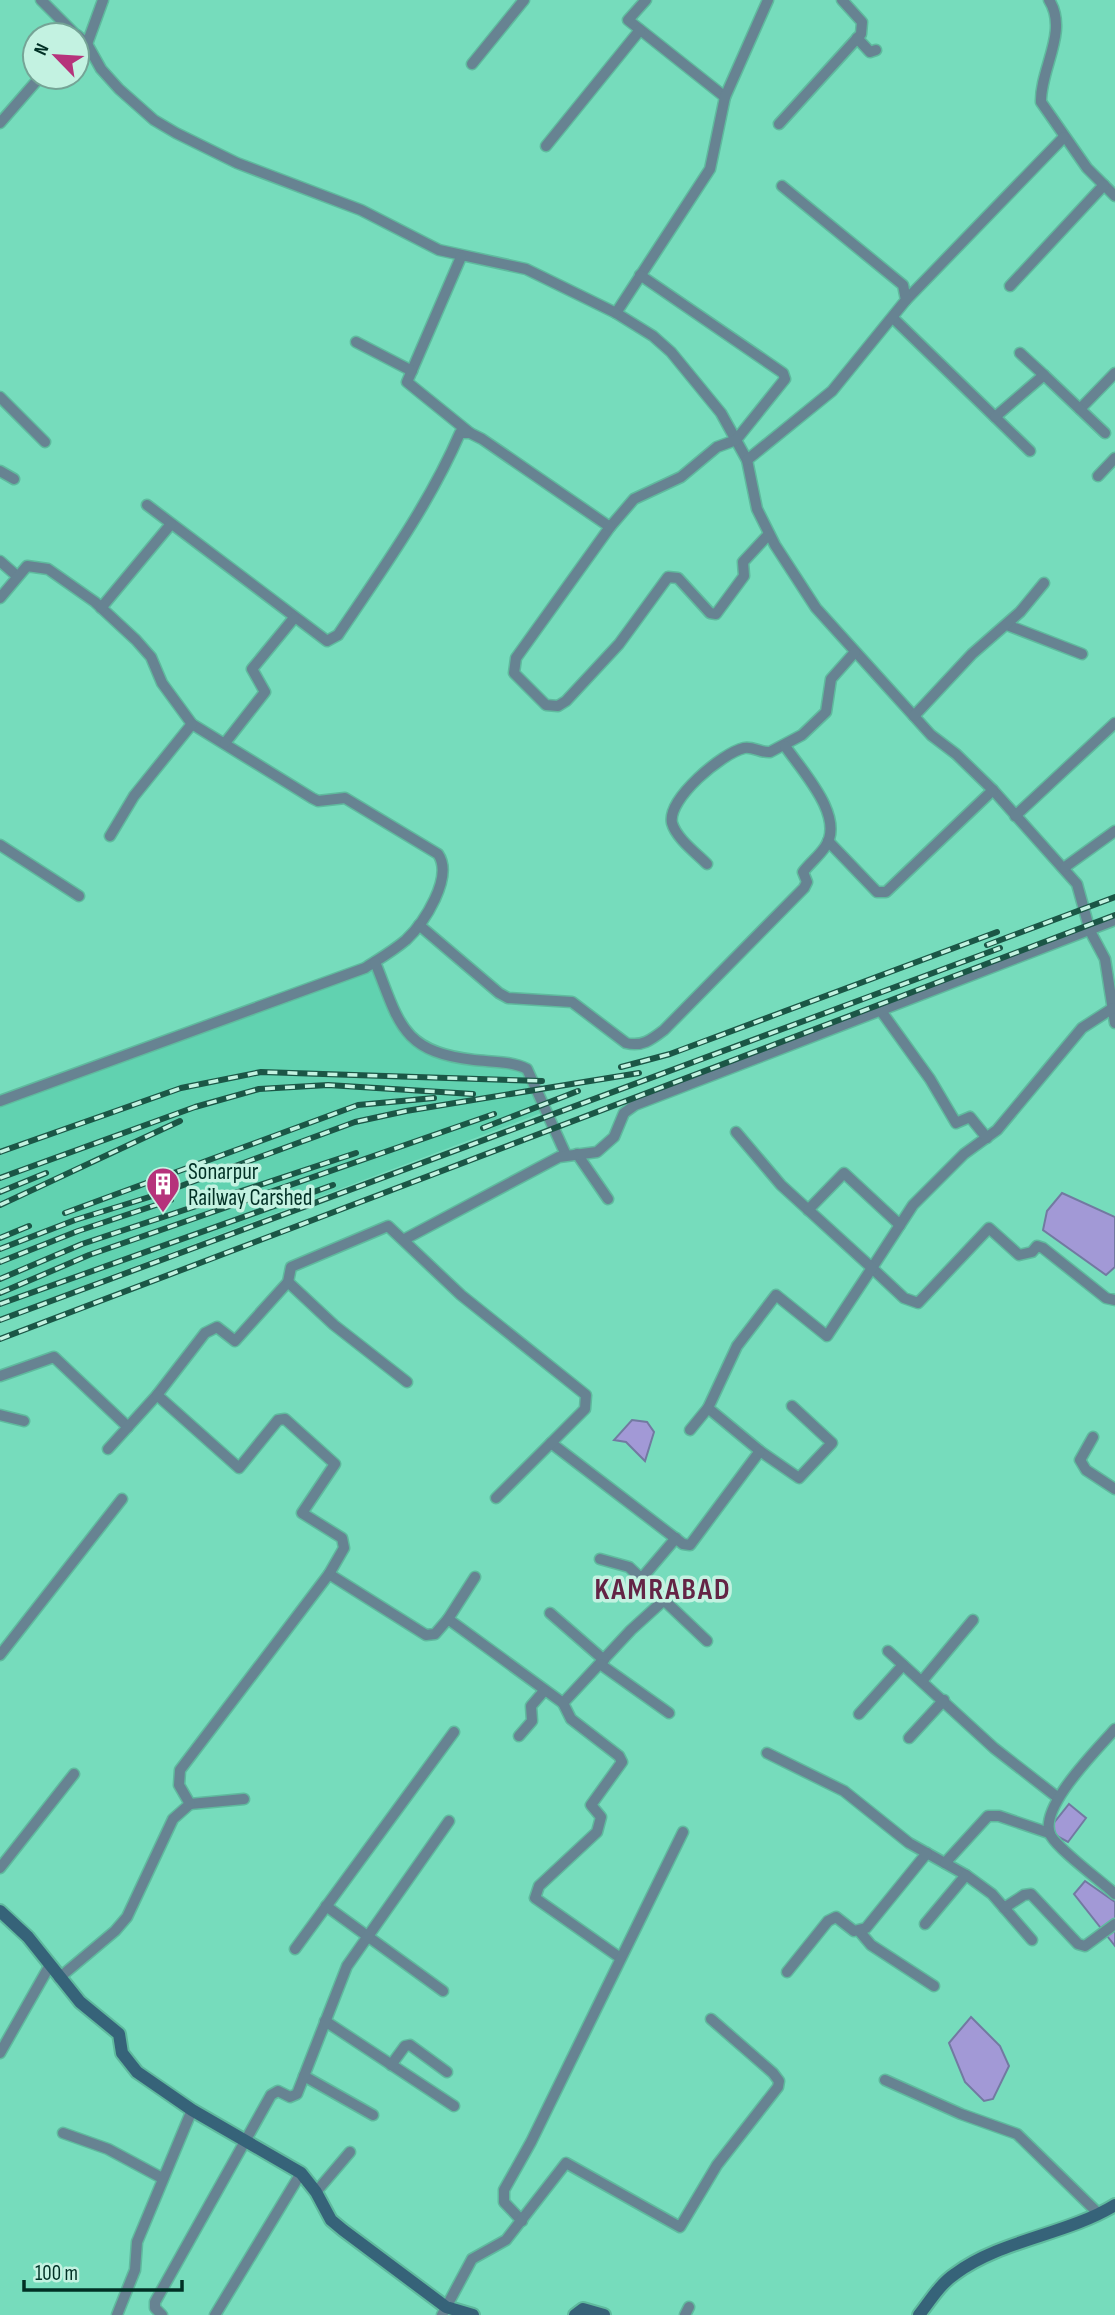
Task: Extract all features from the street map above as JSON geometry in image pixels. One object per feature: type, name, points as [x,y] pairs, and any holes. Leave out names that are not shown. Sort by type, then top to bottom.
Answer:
[{"type":"street","points":[[41,0],[63,21]]},
{"type":"street","points":[[90,21],[103,0]]},
{"type":"street","points":[[472,64],[524,0]]},
{"type":"street","points":[[646,0],[628,20],[725,97]]},
{"type":"street","points":[[616,313],[709,169],[725,97],[768,0]]},
{"type":"street","points":[[779,124],[863,28],[862,22],[842,0]]},
{"type":"street","points":[[1049,0],[1056,15],[1056,30],[1041,91],[1041,102],[1064,137],[1115,196]]},
{"type":"street","points":[[546,146],[640,30]]},
{"type":"street","points":[[857,38],[870,52],[876,50]]},
{"type":"street","points":[[91,54],[119,89],[154,120],[176,133],[237,163],[360,210],[439,250],[461,257],[493,260],[526,269],[616,313],[671,352],[697,380],[736,440],[747,460],[757,509],[769,534],[816,608],[914,716],[993,790],[1065,867],[1080,890],[1090,931],[1105,959],[1115,1023]]},
{"type":"street","points":[[0,123],[28,91]]},
{"type":"street","points":[[747,460],[832,391],[906,300],[1064,137]]},
{"type":"street","points":[[1010,286],[1104,185]]},
{"type":"street","points":[[782,186],[903,285],[906,300]]},
{"type":"street","points":[[461,257],[407,382],[470,433],[610,527]]},
{"type":"street","points":[[640,275],[783,373],[782,384],[736,440],[718,447],[681,477],[640,494],[610,527],[514,663],[514,673],[546,705],[558,706],[581,689],[671,575],[678,578],[710,614],[716,614],[744,576],[743,562],[769,534]]},
{"type":"street","points":[[893,318],[1030,452]]},
{"type":"street","points":[[356,342],[412,371]]},
{"type":"street","points":[[1020,354],[1105,433]]},
{"type":"street","points":[[1080,409],[1115,373]]},
{"type":"street","points":[[995,417],[1044,375]]},
{"type":"street","points":[[0,397],[45,442]]},
{"type":"street","points":[[147,505],[327,641],[338,635],[396,551],[460,433],[470,433]]},
{"type":"street","points":[[1098,477],[1115,458]]},
{"type":"street","points":[[0,471],[14,479]]},
{"type":"street","points":[[101,608],[171,524]]},
{"type":"street","points":[[0,561],[17,576]]},
{"type":"street","points":[[0,598],[27,566],[41,566],[101,608],[151,657],[162,683],[192,724],[318,801],[345,798],[438,854],[444,870],[442,881],[419,925],[407,939],[375,962],[329,983],[0,1101]]},
{"type":"street","points":[[914,716],[972,654],[1006,625],[1044,583]]},
{"type":"street","points":[[225,743],[265,692],[252,670],[294,618]]},
{"type":"street","points":[[1006,625],[1082,654]]},
{"type":"street","points":[[707,864],[676,831],[672,822],[672,811],[680,799],[704,774],[741,749],[751,747],[770,752],[785,746],[826,712],[831,679],[855,652]]},
{"type":"street","points":[[1015,816],[1115,723]]},
{"type":"street","points":[[110,836],[134,796],[192,724]]},
{"type":"street","points":[[419,925],[499,993],[509,998],[572,1002],[626,1043],[636,1045],[649,1042],[804,888],[807,882],[803,872],[828,841],[832,832],[830,814],[785,746]]},
{"type":"street","points":[[828,841],[877,892],[886,892],[993,790]]},
{"type":"street","points":[[1065,867],[1115,831]]},
{"type":"street","points":[[0,845],[79,896]]},
{"type":"street","points":[[405,1240],[571,1155],[597,1152],[614,1138],[624,1113],[635,1105],[1115,920]]},
{"type":"street","points":[[375,962],[402,1029],[418,1044],[453,1058],[527,1069],[571,1155],[608,1199]]},
{"type":"street","points":[[690,1430],[708,1408],[737,1346],[776,1295],[827,1336],[913,1205],[944,1172],[987,1138],[1020,1105],[1082,1028],[1112,1009]]},
{"type":"street","points":[[881,1010],[930,1079],[948,1114],[956,1123],[970,1117],[987,1138]]},
{"type":"street","points":[[736,1132],[781,1185],[904,1298],[918,1303],[989,1228],[1019,1255],[1032,1252],[1037,1246],[1043,1248],[1106,1298],[1115,1300]]},
{"type":"street","points":[[808,1210],[845,1173],[900,1225]]},
{"type":"street","points":[[108,1449],[157,1395],[205,1333],[217,1327],[235,1341],[288,1282],[291,1267],[388,1226],[461,1295],[586,1395],[585,1409],[496,1498]]},
{"type":"street","points":[[288,1282],[334,1325],[407,1382]]},
{"type":"street","points":[[0,1376],[54,1357],[128,1426]]},
{"type":"street","points":[[157,1395],[239,1468],[282,1418],[333,1460],[333,1468],[302,1513],[342,1538],[344,1543],[329,1574],[180,1770],[180,1785],[190,1804]]},
{"type":"street","points":[[708,1408],[760,1451],[799,1478],[832,1443],[792,1406]]},
{"type":"street","points":[[0,1415],[24,1421]]},
{"type":"street","points":[[1093,1437],[1080,1460],[1086,1470],[1115,1489]]},
{"type":"street","points":[[551,1443],[676,1538],[690,1545],[698,1539],[760,1451]]},
{"type":"street","points":[[0,1655],[122,1499]]},
{"type":"street","points":[[641,1579],[676,1538]]},
{"type":"street","points":[[600,1559],[629,1567],[707,1641]]},
{"type":"street","points":[[329,1574],[426,1635],[435,1634],[448,1619],[475,1577]]},
{"type":"street","points":[[563,1703],[631,1630],[663,1601]]},
{"type":"street","points":[[550,1613],[602,1662],[669,1713]]},
{"type":"street","points":[[448,1619],[563,1703],[571,1719],[620,1756],[621,1762],[591,1805],[601,1817],[597,1832],[539,1886],[536,1898],[620,1957]]},
{"type":"street","points":[[922,1681],[974,1620]]},
{"type":"street","points":[[887,1651],[994,1748],[1057,1797]]},
{"type":"street","points":[[859,1714],[903,1665]]},
{"type":"street","points":[[519,1735],[532,1721],[531,1706],[544,1691]]},
{"type":"street","points":[[909,1738],[944,1700]]},
{"type":"street","points":[[1049,1833],[1057,1797],[1115,1729]]},
{"type":"street","points":[[295,1948],[454,1732]]},
{"type":"street","points":[[767,1753],[844,1791],[894,1832],[966,1875],[992,1894],[1032,1940]]},
{"type":"street","points":[[0,1868],[74,1774]]},
{"type":"street","points":[[59,1978],[115,1931],[127,1917],[173,1819],[190,1804],[244,1799]]},
{"type":"street","points":[[945,1863],[988,1816],[999,1816],[1049,1833],[1115,1894]]},
{"type":"street","points":[[162,2315],[155,2308],[155,2302],[271,2095],[278,2091],[293,2097],[304,2076],[342,1975],[449,1821]]},
{"type":"street","points":[[522,2221],[505,2202],[504,2190],[531,2142],[682,1832]]},
{"type":"street","points":[[860,1932],[875,1919],[927,1853]]},
{"type":"street","points":[[925,1924],[966,1875]]},
{"type":"street","points":[[1004,1908],[1024,1895],[1031,1894],[1078,1944],[1085,1946],[1115,1924]]},
{"type":"street","points":[[326,1906],[443,1991]]},
{"type":"street","points":[[0,1911],[14,1923],[89,2011],[119,2034],[122,2053],[131,2066],[192,2110],[301,2173],[316,2192],[331,2220],[444,2311],[472,2315]]},
{"type":"street","points":[[787,1972],[828,1922],[836,1917],[843,1919],[853,1931],[860,1932],[871,1945],[934,1986]]},
{"type":"street","points":[[0,2053],[50,1965]]},
{"type":"street","points":[[444,2311],[472,2259],[499,2246],[522,2221],[566,2163],[680,2227],[717,2165],[778,2087],[779,2081],[711,2018]]},
{"type":"street","points":[[325,2021],[454,2106]]},
{"type":"street","points":[[391,2065],[405,2046],[410,2045],[447,2072]]},
{"type":"street","points":[[304,2076],[373,2115]]},
{"type":"street","points":[[885,2080],[961,2114],[1017,2134],[1099,2214]]},
{"type":"street","points":[[117,2315],[135,2270],[137,2242],[192,2110]]},
{"type":"street","points":[[63,2133],[108,2149],[162,2178]]},
{"type":"street","points":[[316,2192],[350,2152]]},
{"type":"street","points":[[215,2315],[301,2173]]},
{"type":"street","points":[[919,2315],[954,2274],[981,2259],[1099,2214],[1115,2204]]},
{"type":"street","points":[[575,2315],[583,2309],[604,2315]]},
{"type":"shaded area","name":"Sonarpur Railway Carshed","points":[[374,967],[397,1027],[413,1045],[449,1061],[520,1069],[529,1075],[541,1113],[0,1317],[0,1105]]},
{"type":"shaded area","points":[[1062,1193],[1115,1217],[1115,1267],[1106,1275],[1043,1230],[1047,1211]]},
{"type":"shaded area","points":[[632,1420],[647,1422],[654,1432],[645,1461],[626,1442],[614,1440]]},
{"type":"shaded area","points":[[1069,1804],[1086,1818],[1068,1842],[1055,1835],[1053,1824]]},
{"type":"shaded area","points":[[1085,1881],[1115,1902],[1115,1946],[1074,1894]]},
{"type":"shaded area","points":[[971,2017],[1000,2046],[1009,2066],[993,2099],[984,2101],[965,2082],[949,2043]]},
{"type":"railway","points":[[987,945],[1115,897]]},
{"type":"railway","points":[[0,1339],[1115,915]]},
{"type":"railway","points":[[621,1067],[670,1054],[997,932]]},
{"type":"railway","points":[[0,1320],[1000,948]]},
{"type":"railway","points":[[0,1152],[181,1088],[261,1072],[542,1081]]},
{"type":"railway","points":[[0,1249],[355,1122],[406,1111],[639,1073]]},
{"type":"railway","points":[[0,1178],[195,1107],[259,1089],[328,1085],[473,1094]]},
{"type":"railway","points":[[483,1128],[578,1091]]},
{"type":"railway","points":[[65,1213],[358,1105],[434,1098]]},
{"type":"railway","points":[[0,1293],[89,1255],[494,1114]]},
{"type":"railway","points":[[0,1205],[180,1121]]},
{"type":"railway","points":[[0,1279],[82,1244],[356,1153]]},
{"type":"railway","points":[[0,1192],[46,1173]]},
{"type":"railway","points":[[0,1304],[333,1185]]},
{"type":"railway","points":[[0,1262],[78,1231],[171,1200]]},
{"type":"railway","points":[[0,1238],[29,1226]]},
{"type":"place","name":"Sonarpur Railway Carshed","points":[[163,1214]]},
{"type":"district","name":"KAMRABAD","points":[[663,1589]]}]
